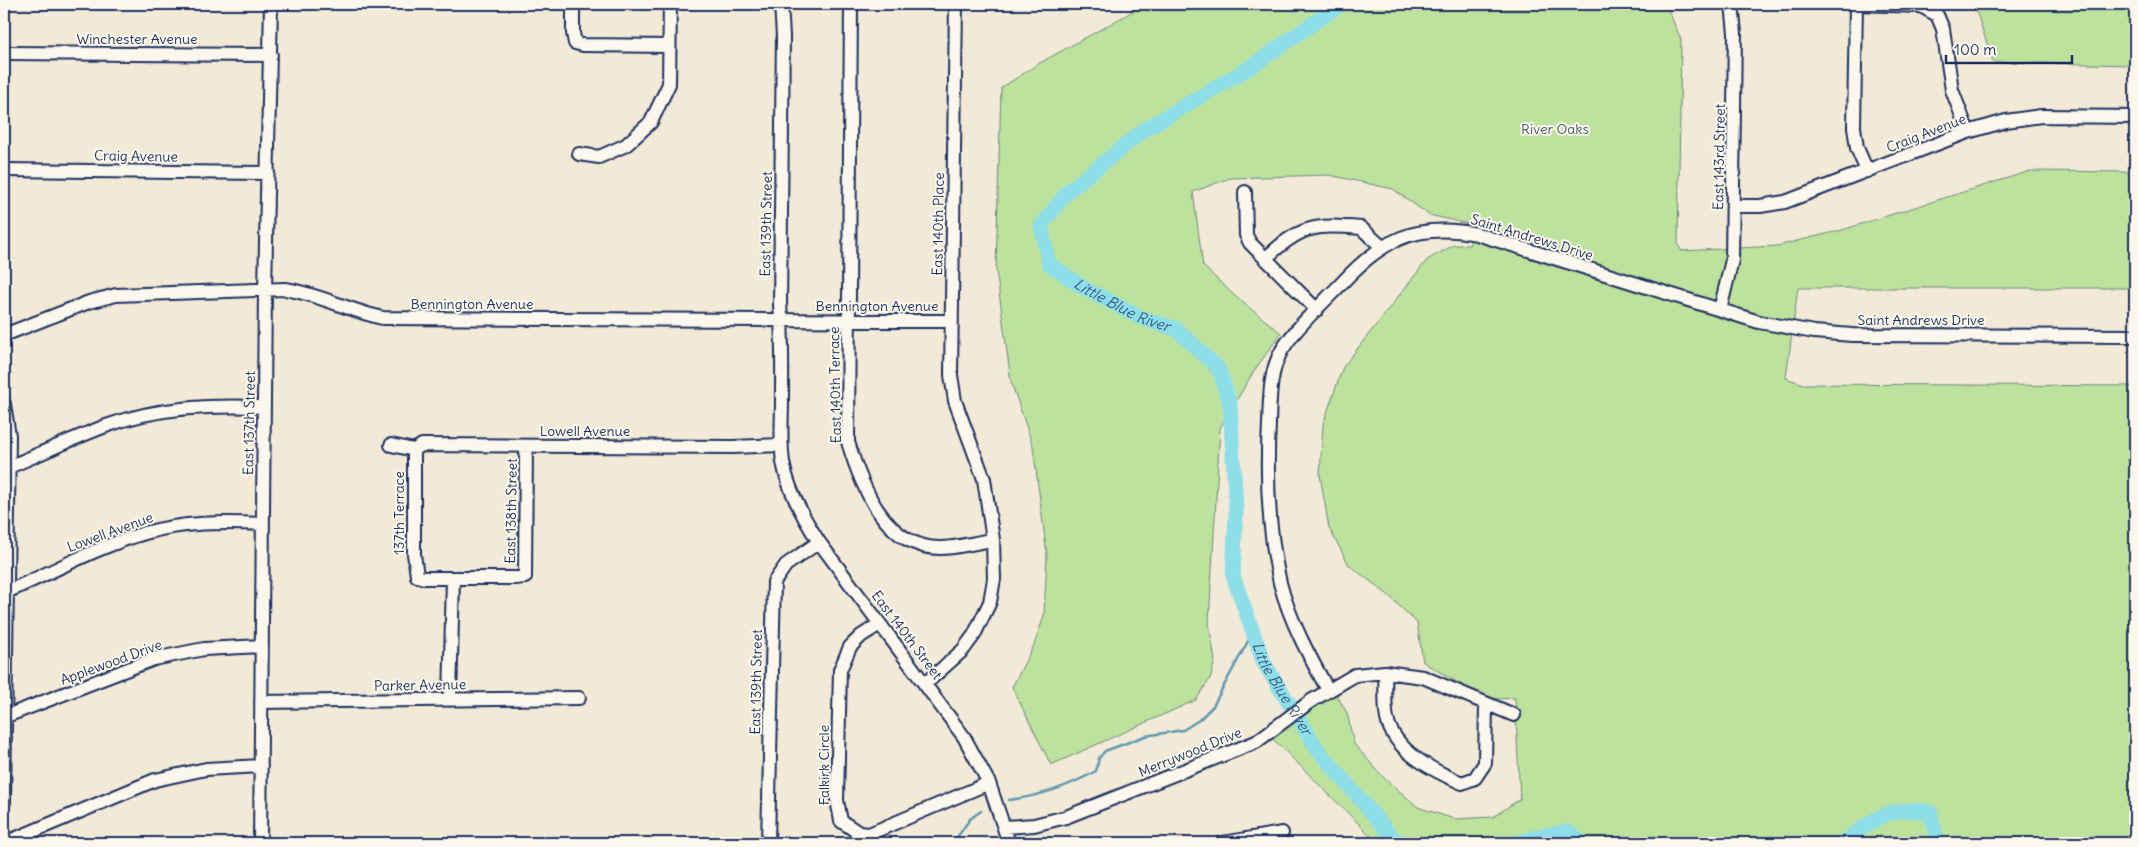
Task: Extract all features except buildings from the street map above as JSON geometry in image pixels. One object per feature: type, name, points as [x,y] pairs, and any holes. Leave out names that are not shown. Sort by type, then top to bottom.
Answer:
[{"type":"street","name":"East 137th Street","points":[[260,843],[265,290],[271,4]]},
{"type":"street","points":[[573,4],[575,43],[583,45],[669,46]]},
{"type":"street","points":[[579,154],[599,158],[626,145],[651,122],[669,84],[670,4]]},
{"type":"street","name":"East 139th Street","points":[[781,4],[781,445]]},
{"type":"street","name":"East 140th Terrace","points":[[851,4],[848,442],[858,476],[870,500],[894,528],[907,539],[921,545],[940,548],[993,540]]},
{"type":"street","name":"East 140th Place","points":[[925,684],[963,650],[983,619],[994,579],[993,540],[984,479],[952,388],[956,4]]},
{"type":"street","name":"East 143rd Street","points":[[1720,310],[1732,260],[1735,32],[1732,4]]},
{"type":"street","points":[[1868,171],[1857,148],[1854,127],[1856,4],[1921,6],[1937,16],[1943,29],[1952,90],[1968,132]]},
{"type":"street","name":"Winchester Avenue","points":[[4,53],[271,55]]},
{"type":"street","name":"Craig Avenue","points":[[1733,206],[1760,206],[1785,202],[1968,132],[2006,121],[2041,116],[2135,117]]},
{"type":"street","name":"Craig Avenue","points":[[4,170],[268,173]]},
{"type":"street","points":[[1245,192],[1246,235],[1250,243],[1317,310]]},
{"type":"street","points":[[1265,259],[1287,239],[1298,232],[1315,227],[1361,228],[1381,246]]},
{"type":"street","name":"Saint Andrews Drive","points":[[1328,690],[1305,648],[1280,584],[1269,522],[1267,472],[1272,378],[1281,352],[1295,333],[1345,279],[1381,246],[1414,233],[1454,230],[1477,234],[1720,310],[1782,327],[1852,335],[2135,336]]},
{"type":"street","name":"Bennington Avenue","points":[[4,335],[89,302],[116,295],[265,290],[304,292],[362,314],[383,318],[952,321]]},
{"type":"street","points":[[4,404],[9,436],[6,468],[4,802]]},
{"type":"street","points":[[6,468],[107,426],[140,416],[201,407],[264,407]]},
{"type":"street","name":"Lowell Avenue","points":[[391,445],[414,450],[422,444],[526,446],[781,445]]},
{"type":"street","name":"East 140th Street","points":[[781,445],[791,487],[808,526],[964,737],[989,783],[1009,843]]},
{"type":"street","name":"East 138th Street","points":[[453,578],[525,577],[526,446]]},
{"type":"street","name":"137th Terrace","points":[[414,450],[414,560],[417,576],[453,578]]},
{"type":"street","name":"Lowell Avenue","points":[[5,592],[102,548],[145,533],[204,523],[263,524]]},
{"type":"street","name":"East 139th Street","points":[[768,843],[774,582],[786,565],[819,542]]},
{"type":"street","points":[[450,700],[453,578]]},
{"type":"street","name":"Falkirk Circle","points":[[880,624],[850,647],[840,670],[837,800],[841,821],[850,829],[869,834],[989,783]]},
{"type":"street","name":"Applewood Drive","points":[[5,717],[154,659],[204,649],[262,646]]},
{"type":"street","points":[[1385,672],[1387,718],[1395,736],[1425,764],[1462,783],[1475,778],[1485,764],[1486,704]]},
{"type":"street","name":"Merrywood Drive","points":[[1005,828],[1034,825],[1066,817],[1256,742],[1276,725],[1311,701],[1355,675],[1385,672],[1423,677],[1514,715]]},
{"type":"street","name":"Parker Avenue","points":[[261,702],[579,698]]},
{"type":"street","points":[[5,843],[155,780],[206,770],[261,766]]},
{"type":"street","points":[[1223,843],[1282,833]]},
{"type":"green space","name":"River Oaks","points":[[1146,4],[1666,4],[1681,40],[1678,245],[1682,251],[1777,246],[1842,230],[2030,171],[2135,172],[2135,288],[1798,288],[1786,378],[1803,384],[2135,386],[2135,843],[1368,843],[1372,837],[1271,737],[1335,692],[1347,713],[1354,744],[1384,778],[1418,807],[1454,819],[1493,817],[1520,799],[1515,698],[1499,699],[1477,694],[1423,662],[1417,623],[1387,594],[1349,565],[1329,528],[1320,475],[1323,424],[1343,367],[1427,260],[1454,245],[1469,245],[1477,226],[1429,215],[1393,189],[1329,175],[1230,178],[1193,192],[1203,266],[1236,297],[1281,333],[1254,371],[1220,428],[1209,623],[1215,661],[1210,679],[1196,700],[1051,765],[1012,687],[1034,645],[1044,616],[1047,555],[1033,446],[1011,382],[996,269],[1001,88],[1038,64]]},
{"type":"green space","points":[[1974,4],[2135,4],[2135,65],[1993,62]]},
{"type":"waterway","name":"Little Blue River","points":[[1341,4],[1252,66],[1144,130],[1067,192],[1041,226],[1049,264],[1084,288],[1141,318],[1176,329],[1218,368],[1230,403],[1236,510],[1233,576],[1264,663],[1318,750],[1393,838],[1404,843]]},
{"type":"waterway","points":[[1009,800],[1032,796],[1075,782],[1096,771],[1099,758],[1105,751],[1145,736],[1183,730],[1199,720],[1213,706],[1253,632]]},
{"type":"waterway","points":[[2135,796],[2130,823],[2135,838]]},
{"type":"waterway","points":[[953,843],[970,819],[981,811]]},
{"type":"waterway","name":"Little Blue River","points":[[1843,843],[1864,827],[1883,816],[1903,811],[1930,812],[1938,843]]},
{"type":"waterway","name":"Little Blue River","points":[[1517,843],[1534,837],[1568,832],[1582,843]]}]
